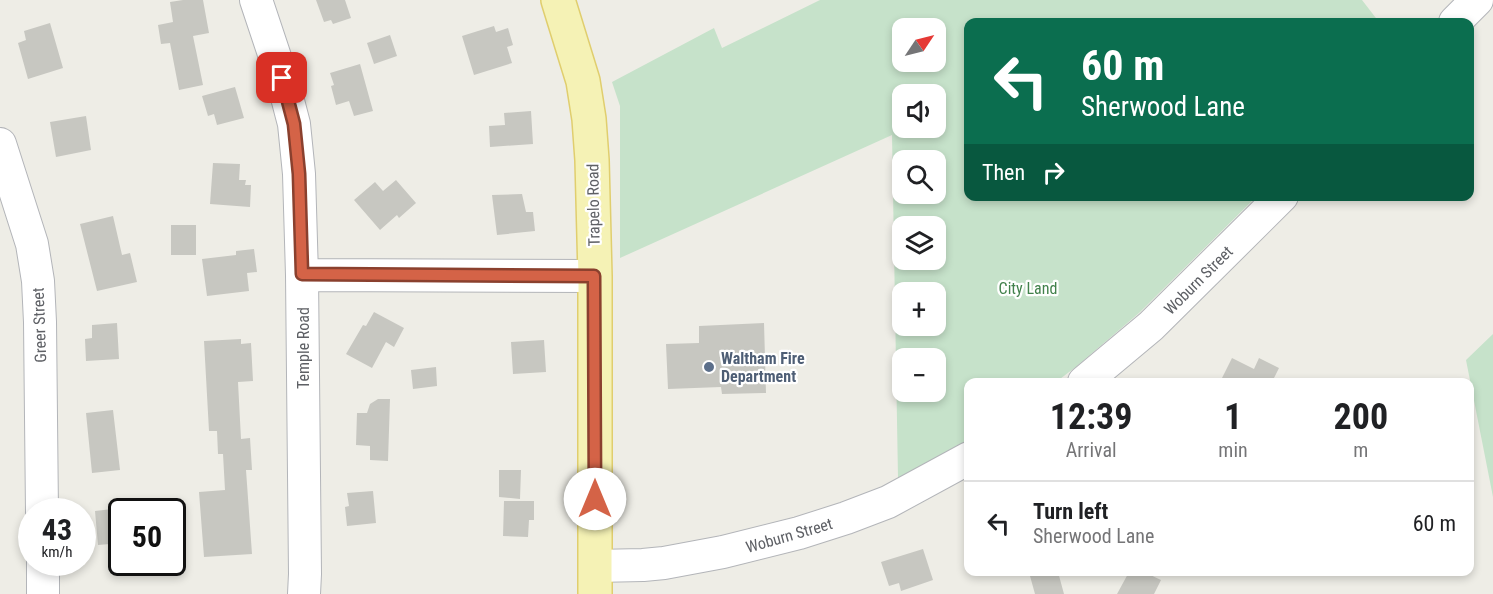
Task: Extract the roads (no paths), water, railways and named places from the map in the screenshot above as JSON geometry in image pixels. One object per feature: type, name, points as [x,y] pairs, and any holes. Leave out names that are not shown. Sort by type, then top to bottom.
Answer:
[{"type":"main road","name":"Trapelo Road","points":[[558,0],[583,81],[592,160],[595,580]]},
{"type":"street","name":"Temple Road","points":[[256,0],[282,78],[294,124],[299,174],[302,274],[304,594]]},
{"type":"street","name":"Greer Street","points":[[0,144],[32,244],[38,281],[42,498]]},
{"type":"street","name":"Woburn Street","points":[[1089,378],[1151,326],[1277,201]]},
{"type":"street","points":[[302,274],[594,276]]},
{"type":"street","name":"Woburn Street","points":[[595,580],[643,566],[741,548],[846,518],[888,502],[964,461]]},
{"type":"street","points":[[43,576],[43,594]]},
{"type":"place","name":"Waltham Fire Department","points":[[709,367]]},
{"type":"park label","name":"City Land","points":[[1028,288]]}]
